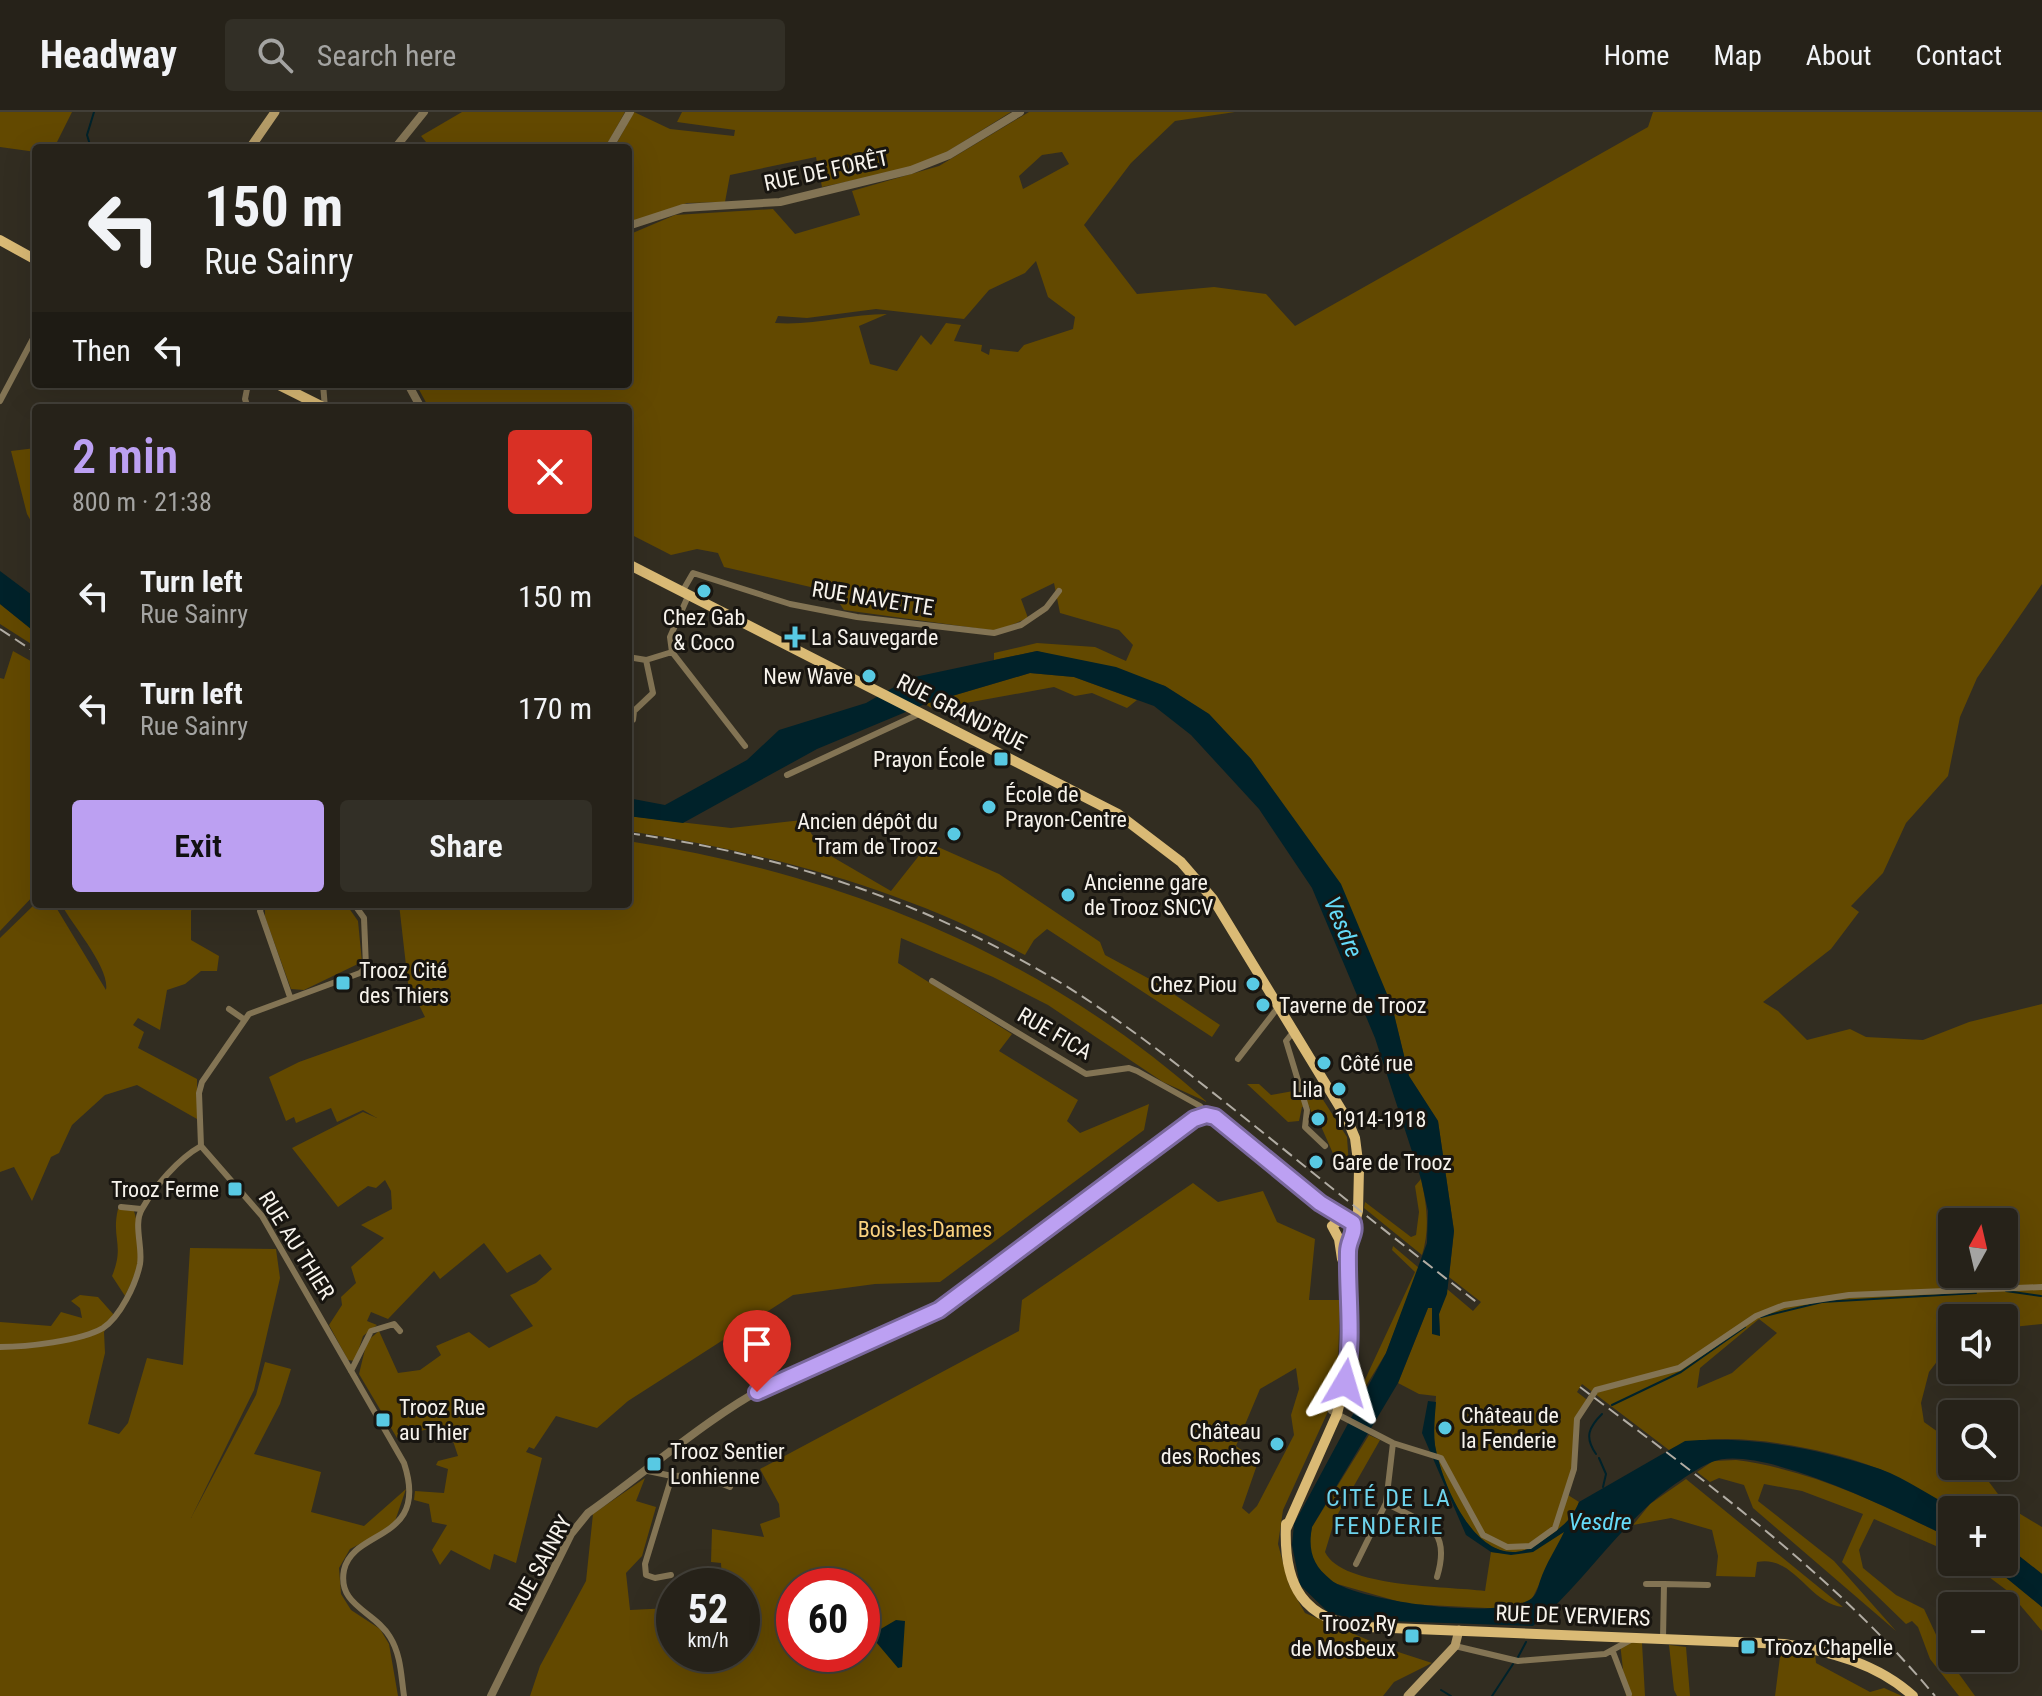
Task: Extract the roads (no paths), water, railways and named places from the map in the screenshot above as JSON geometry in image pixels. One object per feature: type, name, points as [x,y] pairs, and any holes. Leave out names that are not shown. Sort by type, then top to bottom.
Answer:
[{"type":"main road","points":[[253,144],[275,112]]},
{"type":"main road","points":[[0,240],[32,258]]},
{"type":"main road","points":[[285,388],[317,404]]},
{"type":"main road","name":"RUE GRAND'RUE","points":[[632,566],[1141,830],[1198,880],[1240,942],[1353,1133],[1359,1169],[1354,1225],[1340,1236]]},
{"type":"main road","name":"RUE GRAND'RUE","points":[[1240,942],[1290,1036],[1349,1135],[1353,1159],[1353,1198],[1342,1218],[1340,1236]]},
{"type":"main road","points":[[1342,1218],[1354,1225]]},
{"type":"main road","name":"RUE DE VERVIERS","points":[[1340,1236],[1350,1354],[1338,1415],[1286,1529],[1284,1549],[1293,1582],[1304,1601],[1323,1617],[1346,1625],[1784,1644],[1819,1650],[1874,1670],[1913,1696]]},
{"type":"main road","points":[[1408,1696],[1455,1646],[1459,1630]]},
{"type":"street","points":[[398,144],[424,112]]},
{"type":"street","points":[[611,144],[630,112]]},
{"type":"street","name":"RUE DE FORÊT","points":[[632,225],[683,208],[780,202],[911,170],[949,155],[1020,112]]},
{"type":"street","points":[[0,401],[3,388],[32,340]]},
{"type":"street","name":"RUE NAVETTE","points":[[686,593],[693,573],[790,604],[857,617],[994,633],[1021,625],[1046,608],[1059,591]]},
{"type":"street","points":[[686,593],[670,637],[672,652],[745,746]]},
{"type":"street","points":[[632,658],[646,660],[672,652]]},
{"type":"street","points":[[633,720],[634,711],[653,693],[646,660]]},
{"type":"street","points":[[787,775],[918,712]]},
{"type":"street","points":[[261,908],[290,997]]},
{"type":"street","points":[[0,1347],[100,1330],[117,1315],[140,1265],[141,1209],[178,1163],[201,1146],[199,1093],[242,1018],[290,997],[360,973],[366,967],[364,918],[357,908]]},
{"type":"street","name":"RUE FICA","points":[[932,981],[1086,1074],[1129,1068],[1200,1106],[1206,1115]]},
{"type":"street","points":[[229,1009],[242,1018]]},
{"type":"street","points":[[1238,1059],[1276,1010]]},
{"type":"street","points":[[1290,1036],[1286,1041],[1287,1049],[1307,1110],[1305,1127],[1325,1146]]},
{"type":"street","points":[[1206,1115],[1215,1117],[1342,1218]]},
{"type":"street","name":"RUE SAINRY","points":[[491,1696],[571,1534],[588,1513],[741,1402],[774,1382],[911,1325],[939,1310],[1194,1119],[1206,1115]]},
{"type":"street","name":"RUE AU THIER","points":[[201,1146],[262,1216],[404,1463],[409,1489],[397,1525],[357,1550],[345,1567],[344,1585],[351,1603],[389,1634],[399,1656],[404,1696]]},
{"type":"street","points":[[1310,1194],[1340,1236]]},
{"type":"street","points":[[121,1207],[141,1209]]},
{"type":"street","points":[[1338,1415],[1393,1443],[1441,1458],[1483,1535],[1507,1547],[1530,1546],[1555,1528],[1576,1460],[1574,1430],[1583,1406],[1599,1389],[1679,1368],[1756,1316],[1784,1305],[1849,1295],[2042,1287]]},
{"type":"street","points":[[351,1371],[371,1331],[394,1324],[400,1331]]},
{"type":"street","points":[[1356,1564],[1386,1503],[1393,1443]]},
{"type":"street","points":[[648,1471],[672,1476],[700,1475],[730,1487]]},
{"type":"street","points":[[656,1578],[646,1575],[645,1564],[672,1476]]},
{"type":"street","points":[[1386,1503],[1434,1529],[1442,1540],[1442,1559],[1437,1577]]},
{"type":"street","points":[[1646,1584],[1708,1585]]},
{"type":"street","points":[[1663,1639],[1664,1584]]},
{"type":"street","points":[[1455,1646],[1516,1661],[1613,1652],[1634,1638]]},
{"type":"street","points":[[1613,1652],[1629,1694]]},
{"type":"water","points":[[0,571],[32,595],[32,630],[0,604]]},
{"type":"water","name":"Vesdre","points":[[1037,651],[1116,667],[1165,686],[1209,714],[1251,759],[1341,884],[1392,1006],[1409,1076],[1438,1121],[1454,1231],[1447,1294],[1439,1314],[1440,1336],[1432,1334],[1432,1308],[1428,1308],[1398,1383],[1312,1527],[1313,1556],[1319,1569],[1331,1580],[1370,1595],[1432,1606],[1493,1608],[1517,1605],[1535,1594],[1564,1532],[1533,1552],[1511,1555],[1491,1552],[1466,1535],[1422,1433],[1428,1401],[1436,1402],[1435,1445],[1457,1506],[1485,1541],[1502,1550],[1521,1551],[1542,1541],[1568,1520],[1579,1502],[1685,1441],[1734,1440],[1784,1445],[1880,1469],[1938,1499],[1938,1532],[1833,1484],[1763,1462],[1734,1459],[1705,1465],[1657,1498],[1533,1626],[1359,1620],[1329,1613],[1300,1585],[1292,1545],[1294,1524],[1386,1353],[1427,1243],[1428,1211],[1421,1179],[1375,1038],[1312,888],[1259,809],[1191,735],[1154,706],[1074,677],[1030,673],[925,704],[817,749],[683,823],[632,817],[632,799],[665,805],[747,760],[779,730],[866,703],[910,678]]},
{"type":"water","points":[[2018,1555],[2042,1574],[2042,1607],[2004,1576],[2018,1576]]},
{"type":"water","points":[[896,1620],[905,1621],[902,1667],[898,1668],[880,1647],[880,1629]]},
{"type":"waterway","points":[[90,144],[87,135],[94,112]]},
{"type":"waterway","points":[[2006,1291],[2041,1296]]},
{"type":"waterway","points":[[1761,1317],[1822,1302],[1976,1293]]},
{"type":"waterway","points":[[1612,1405],[1681,1372],[1745,1327]]},
{"type":"waterway","points":[[1596,1454],[1589,1437],[1594,1423],[1602,1414]]},
{"type":"waterway","points":[[1599,1458],[1606,1474],[1603,1487]]},
{"type":"waterway","points":[[1517,1659],[1526,1642]]},
{"type":"waterway","points":[[1492,1696],[1513,1664]]},
{"type":"waterway","points":[[1441,1690],[1451,1696]]},
{"type":"railway","points":[[0,629],[32,650]]},
{"type":"railway","points":[[632,834],[743,854],[855,887],[963,930],[1015,957],[1066,986],[1160,1052],[1479,1304]]},
{"type":"railway","points":[[1580,1387],[1721,1494],[1811,1570],[1896,1652],[1935,1696]]},
{"type":"place","name":"Chez Gab & Coco","points":[[704,591]]},
{"type":"place","name":"La Sauvegarde","points":[[795,637]]},
{"type":"place","name":"New Wave","points":[[869,676]]},
{"type":"place","name":"Prayon École","points":[[1001,759]]},
{"type":"place","name":"École de Prayon-Centre","points":[[989,807]]},
{"type":"place","name":"Ancien dépôt du Tram de Trooz","points":[[954,834]]},
{"type":"place","name":"Ancienne gare de Trooz SNCV","points":[[1068,895]]},
{"type":"place","name":"Trooz Cité des Thiers","points":[[343,983]]},
{"type":"place","name":"Chez Piou","points":[[1253,984]]},
{"type":"place","name":"Taverne de Trooz","points":[[1263,1005]]},
{"type":"place","name":"Côté rue","points":[[1324,1063]]},
{"type":"place","name":"Lila","points":[[1339,1089]]},
{"type":"place","name":"1914-1918","points":[[1318,1119]]},
{"type":"place","name":"Gare de Trooz","points":[[1316,1162]]},
{"type":"place","name":"Trooz Ferme","points":[[235,1189]]},
{"type":"place","name":"Trooz Rue au Thier","points":[[383,1420]]},
{"type":"place","name":"Château de la Fenderie","points":[[1445,1428]]},
{"type":"place","name":"Château des Roches","points":[[1277,1444]]},
{"type":"place","name":"Trooz Sentier Lonhienne","points":[[654,1464]]},
{"type":"place","name":"Trooz Ry de Mosbeux","points":[[1412,1636]]},
{"type":"place","name":"Trooz Chapelle","points":[[1748,1647]]},
{"type":"district","name":"CITÉ DE LA FENDERIE","points":[[1389,1512]]},
{"type":"park label","name":"Bois-les-Dames","points":[[925,1229]]}]
